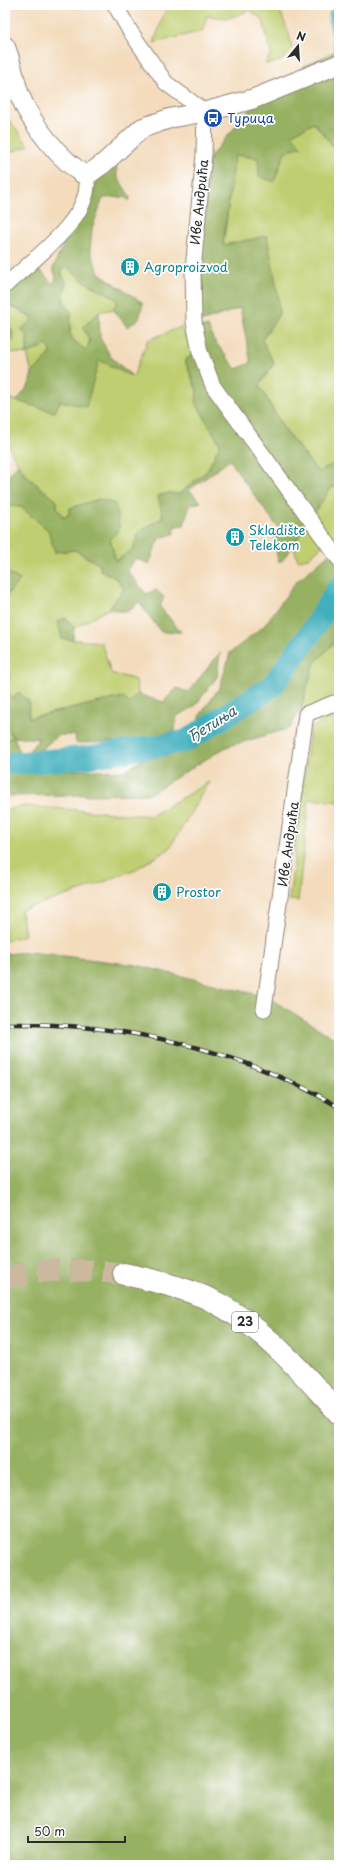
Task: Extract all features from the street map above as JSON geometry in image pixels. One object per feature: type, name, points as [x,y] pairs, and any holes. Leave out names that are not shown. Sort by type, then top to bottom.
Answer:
[{"type":"main road","name":"23","points":[[124,1274],[169,1284],[208,1299],[226,1308],[275,1345],[339,1413]]},
{"type":"street","points":[[115,5],[130,31],[166,83],[205,112]]},
{"type":"street","points":[[5,46],[20,96],[31,116],[53,147],[77,170],[86,176],[88,184],[87,197],[64,233],[5,286]]},
{"type":"street","points":[[86,176],[103,164],[142,128],[171,118],[205,112],[253,99],[335,65]]},
{"type":"street","name":"Иве Андрића","points":[[205,112],[204,154],[193,270],[194,322],[200,352],[213,386],[339,559]]},
{"type":"street","name":"Иве Андрића","points":[[264,1009],[306,714],[334,703],[339,704]]},
{"type":"green space","points":[[167,5],[278,5],[289,34],[292,48],[287,55],[278,62],[265,64],[271,55],[263,20],[250,10],[230,18],[207,16],[202,31],[154,43]]},
{"type":"green space","points":[[333,5],[339,5],[339,58],[307,72],[303,67],[335,51],[329,15]]},
{"type":"green space","points":[[339,71],[339,153],[314,123],[292,134],[301,146],[285,152],[274,182],[259,176],[258,158],[235,155],[223,245],[267,236],[278,294],[279,314],[262,340],[274,364],[259,385],[284,429],[318,472],[339,461],[339,485],[331,488],[282,561],[278,561],[274,536],[280,530],[230,460],[189,490],[201,502],[190,505],[184,525],[175,526],[174,534],[159,538],[149,564],[136,558],[127,570],[146,594],[156,590],[164,597],[160,607],[181,632],[161,632],[139,602],[127,612],[108,609],[124,589],[117,579],[100,570],[100,565],[75,550],[55,552],[48,530],[21,507],[5,505],[5,480],[18,464],[26,476],[57,501],[57,508],[64,518],[69,514],[70,508],[99,499],[115,504],[120,529],[110,539],[116,561],[133,549],[139,532],[163,517],[158,496],[169,493],[179,494],[208,470],[220,444],[196,403],[197,391],[185,360],[194,354],[198,328],[208,326],[213,339],[236,369],[251,363],[240,308],[198,323],[202,239],[209,158],[253,106]]},
{"type":"green space","points":[[9,120],[29,146],[5,154],[5,122]]},
{"type":"green space","points":[[314,123],[335,150],[339,173],[339,461],[318,472],[284,429],[259,385],[274,364],[262,340],[279,314],[223,246],[235,155],[258,158],[285,152],[291,134]]},
{"type":"green space","points":[[116,161],[117,176],[130,197],[129,201],[125,197],[103,198],[92,228],[90,250],[99,273],[143,303],[139,319],[127,327],[113,309],[118,301],[104,291],[101,291],[84,281],[65,265],[61,273],[66,282],[63,300],[71,313],[70,334],[74,341],[86,350],[90,342],[83,327],[99,312],[100,338],[111,357],[133,377],[99,360],[86,407],[60,401],[55,412],[17,401],[29,385],[32,373],[45,361],[51,351],[47,345],[27,354],[27,336],[21,330],[33,319],[21,310],[7,305],[5,309],[5,281],[35,265],[53,284],[56,278],[53,268],[65,241],[99,179]]},
{"type":"green space","points":[[65,265],[84,281],[104,290],[119,301],[113,309],[99,312],[86,351],[74,341],[70,334],[71,313],[63,300],[66,282],[61,273]]},
{"type":"green space","points":[[6,305],[17,309],[35,323],[52,351],[45,361],[32,373],[27,354],[5,352],[5,349],[14,340],[11,328],[5,323]]},
{"type":"green space","points":[[5,323],[11,328],[14,340],[5,349]]},
{"type":"green space","points":[[181,327],[194,354],[185,361],[197,391],[196,403],[220,444],[208,470],[179,494],[169,493],[163,517],[139,532],[133,549],[116,562],[110,539],[115,504],[99,499],[70,508],[69,514],[64,518],[57,508],[57,501],[38,486],[22,470],[11,452],[5,427],[10,399],[55,412],[60,401],[99,359],[133,377],[148,340]]},
{"type":"green space","points":[[5,392],[10,399],[5,424]]},
{"type":"green space","points":[[339,485],[339,532],[308,558],[298,560],[293,545],[331,488]]},
{"type":"green space","points":[[5,505],[21,507],[49,530],[55,552],[75,550],[101,565],[100,570],[117,579],[124,589],[108,609],[74,628],[66,618],[62,639],[101,642],[111,673],[136,680],[138,694],[129,703],[123,697],[29,718],[6,690],[10,675],[5,669],[5,597],[20,580],[5,571]]},
{"type":"green space","points":[[339,545],[339,637],[314,664],[301,709],[290,728],[226,747],[149,794],[5,796],[5,740],[13,737],[5,725],[5,669],[10,674],[6,690],[13,699],[19,692],[29,701],[29,718],[123,697],[129,703],[138,694],[163,702],[177,688],[188,692],[220,653],[217,677],[194,707],[177,716],[175,731],[135,741],[76,743],[75,735],[58,735],[40,751],[26,754],[39,739],[14,737],[26,769],[124,771],[198,726],[201,714],[220,687],[230,653],[264,626],[296,582]]},
{"type":"green space","points":[[9,574],[20,580],[5,597],[5,578]]},
{"type":"green space","points":[[66,618],[74,628],[73,640],[62,639],[58,621]]},
{"type":"green space","points":[[339,637],[339,708],[301,709],[314,664]]},
{"type":"green space","points":[[339,718],[339,802],[309,799],[298,901],[289,900],[310,729],[326,719]]},
{"type":"green space","points":[[5,725],[13,737],[5,740]]},
{"type":"green space","points":[[209,782],[169,849],[136,869],[86,889],[21,910],[25,935],[5,941],[5,810],[24,806],[151,816]]},
{"type":"green space","points":[[31,952],[136,965],[267,997],[339,1041],[339,1865],[5,1865],[5,954]]},
{"type":"waterway","points":[[334,5],[330,20],[338,59]]},
{"type":"waterway","name":"Ђетиња","points":[[5,764],[90,757],[186,741],[272,686],[310,634],[339,587]]},
{"type":"tunnel","points":[[5,1279],[35,1272],[64,1270],[124,1274]]},
{"type":"railway","points":[[5,1024],[92,1028],[135,1034],[178,1043],[220,1054],[261,1069],[301,1086],[339,1107]]},
{"type":"place","name":"Турица","points":[[213,118]]},
{"type":"place","name":"Agroproizvod","points":[[130,267]]},
{"type":"place","name":"Skladište Telekom","points":[[235,537]]},
{"type":"place","name":"Prostor","points":[[162,892]]}]
